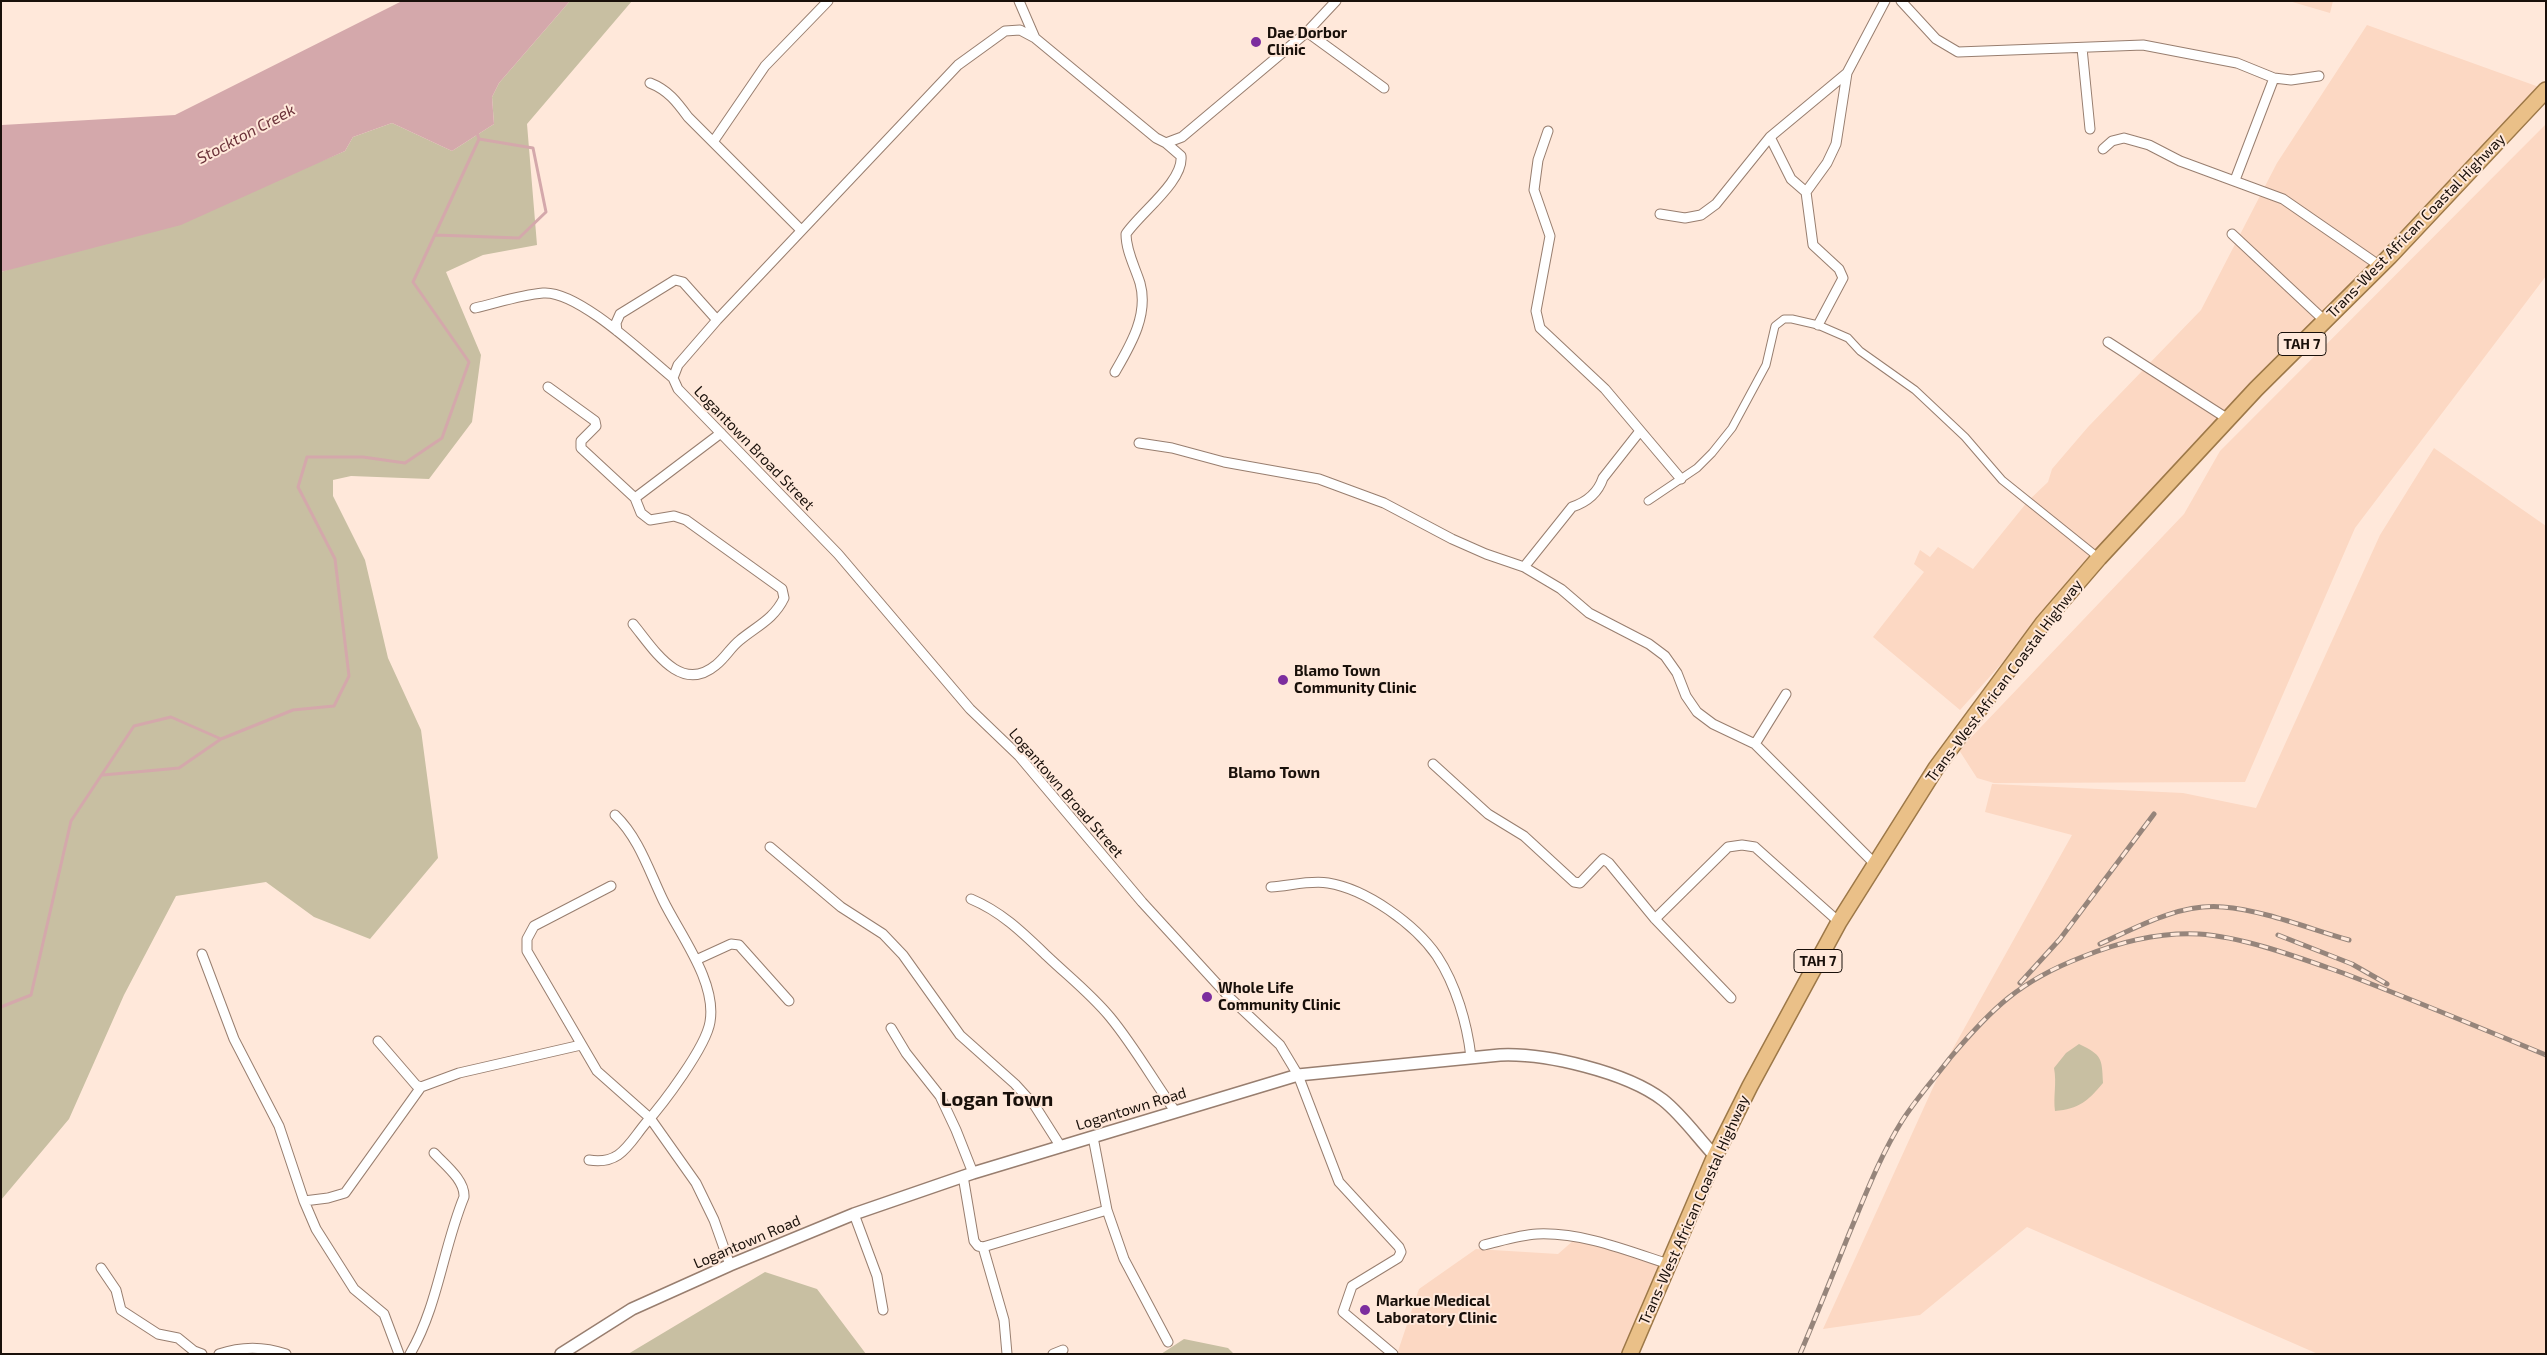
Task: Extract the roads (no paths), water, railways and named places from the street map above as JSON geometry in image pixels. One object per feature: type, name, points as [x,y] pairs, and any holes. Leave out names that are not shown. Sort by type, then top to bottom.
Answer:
[{"type":"highway","name":"Trans-West African Coastal Highway","points":[[1630,1354],[1715,1156],[1750,1086],[1839,922],[1936,768],[2043,623],[2099,558],[2228,419],[2380,266],[2546,90]]},
{"type":"street","points":[[713,142],[765,66],[828,1]]},
{"type":"street","points":[[1019,1],[1035,38]]},
{"type":"street","points":[[1166,143],[1182,137],[1307,32],[1336,1]]},
{"type":"street","points":[[1806,192],[1827,163],[1836,144],[1847,73],[1885,1]]},
{"type":"street","points":[[1901,1],[1936,39],[1958,52],[2120,45],[2164,48],[2237,63],[2274,78],[2291,80],[2319,76]]},
{"type":"street","points":[[673,378],[678,365],[717,320],[958,66],[1005,31],[1020,30],[1035,38],[1156,138],[1166,143],[1181,156],[1182,164],[1176,176],[1126,234],[1126,242],[1141,286],[1142,299],[1135,335],[1115,372]]},
{"type":"street","points":[[1307,32],[1384,88]]},
{"type":"street","points":[[2082,48],[2090,129]]},
{"type":"street","points":[[1660,214],[1685,218],[1701,215],[1716,204],[1770,137],[1847,73]]},
{"type":"street","points":[[2235,180],[2274,78]]},
{"type":"street","points":[[650,83],[660,87],[676,100],[688,116],[801,230]]},
{"type":"street","points":[[1548,130],[1538,160],[1534,190],[1550,236],[1536,311],[1540,328],[1605,389],[1681,479]]},
{"type":"street","points":[[1770,137],[1790,179],[1806,192],[1813,245],[1839,269],[1843,278],[1818,325]]},
{"type":"street","points":[[2103,149],[2112,141],[2124,138],[2283,199],[2380,266]]},
{"type":"street","points":[[2232,234],[2325,321]]},
{"type":"street","points":[[617,331],[616,323],[620,314],[675,280],[683,282],[717,320]]},
{"type":"street","name":"Logantown Broad Street","points":[[474,308],[543,293],[557,294],[570,298],[617,331],[673,378],[678,389],[844,560],[970,709],[1019,756],[1148,909],[1229,997],[1280,1045],[1298,1075],[1339,1182],[1399,1247],[1401,1252],[1398,1258],[1352,1286],[1343,1312],[1393,1354]]},
{"type":"street","points":[[1648,501],[1681,479],[1712,453],[1732,428],[1766,365],[1775,326],[1784,319],[1792,319],[1818,325],[1848,338],[1860,351],[1915,390],[1965,437],[2002,480],[2099,558]]},
{"type":"street","points":[[2108,342],[2228,419]]},
{"type":"street","points":[[548,387],[595,421],[596,426],[581,441],[581,448],[635,498],[641,513],[650,520],[674,516],[686,520],[782,589],[784,598],[766,622],[739,640],[716,666],[700,673],[684,675],[676,672],[633,624]]},
{"type":"street","points":[[1524,567],[1572,507],[1584,503],[1600,487],[1603,478],[1640,431]]},
{"type":"street","points":[[635,498],[721,433]]},
{"type":"street","points":[[1139,443],[1172,448],[1224,462],[1318,479],[1341,489],[1384,503],[1452,539],[1486,554],[1524,567],[1561,589],[1589,614],[1649,644],[1665,656],[1677,673],[1686,696],[1696,712],[1713,724],[1755,744],[1875,864]]},
{"type":"street","points":[[1755,744],[1786,694]]},
{"type":"street","points":[[1433,764],[1488,814],[1524,836],[1577,884],[1603,859],[1609,863],[1655,919],[1731,998]]},
{"type":"street","points":[[589,1160],[609,1161],[620,1155],[650,1118],[698,1049],[710,1022],[706,987],[696,960],[663,901],[638,847],[626,826],[614,815]]},
{"type":"street","points":[[1655,919],[1728,847],[1742,845],[1755,847],[1839,922]]},
{"type":"street","points":[[770,848],[841,907],[882,934],[903,955],[960,1035],[1015,1084],[1035,1106],[1061,1146]]},
{"type":"street","points":[[1271,887],[1326,882],[1354,889],[1380,905],[1403,923],[1425,942],[1437,957],[1460,1008],[1468,1033],[1471,1057]]},
{"type":"street","points":[[611,886],[539,922],[530,930],[527,939],[530,958],[581,1045],[607,1082],[650,1118],[696,1182],[714,1220],[730,1266]]},
{"type":"street","points":[[971,899],[988,906],[1015,925],[1084,989],[1127,1039],[1175,1111]]},
{"type":"street","points":[[696,960],[731,944],[739,945],[789,1001]]},
{"type":"street","points":[[202,954],[234,1039],[278,1126],[304,1201],[316,1229],[345,1277],[363,1298],[384,1314],[399,1354]]},
{"type":"street","points":[[891,1028],[906,1053],[940,1096],[956,1130],[968,1175],[974,1241],[978,1246],[983,1247],[1107,1210]]},
{"type":"street","points":[[378,1041],[416,1085],[421,1087]]},
{"type":"street","points":[[304,1201],[328,1198],[345,1193],[421,1087],[459,1073],[581,1045]]},
{"type":"street","name":"Logantown Road","points":[[566,1352],[632,1308],[854,1214],[968,1175],[1298,1075],[1471,1057],[1524,1055],[1624,1078],[1637,1083],[1665,1102],[1715,1156]]},
{"type":"street","points":[[1093,1137],[1107,1210],[1124,1259],[1168,1342]]},
{"type":"street","points":[[410,1354],[428,1318],[443,1257],[464,1197],[464,1191],[460,1182],[434,1153]]},
{"type":"street","points":[[854,1214],[877,1276],[883,1310]]},
{"type":"street","points":[[1484,1245],[1519,1236],[1561,1235],[1615,1247],[1668,1264]]},
{"type":"street","points":[[983,1247],[1004,1320],[1007,1354]]},
{"type":"street","points":[[101,1268],[116,1290],[121,1310],[158,1334],[178,1338],[194,1351],[202,1354]]},
{"type":"street","points":[[219,1354],[236,1348],[250,1347],[286,1354]]},
{"type":"street","points":[[1053,1354],[1064,1350]]},
{"type":"water","name":"Stockton Creek","points":[[402,1],[570,1],[499,83],[492,97],[494,124],[452,151],[392,123],[353,137],[345,151],[181,225],[1,272],[2,125],[175,115]]},
{"type":"waterway","points":[[1,1007],[31,995],[71,821],[134,726],[171,717],[221,739],[293,710],[334,706],[349,676],[335,559],[298,487],[307,457],[363,457],[405,463],[442,438],[469,362],[413,282],[479,139],[477,133]]},
{"type":"waterway","points":[[435,235],[519,238],[546,212],[533,148],[479,139]]},
{"type":"waterway","points":[[103,775],[179,768],[221,739]]},
{"type":"railway","points":[[2020,983],[2060,939],[2154,814]]},
{"type":"railway","points":[[2100,944],[2175,912],[2207,907],[2223,907],[2254,912],[2349,940]]},
{"type":"railway","points":[[1800,1354],[1873,1176],[1907,1113],[1950,1058],[1994,1010],[2024,986],[2060,966],[2082,957],[2110,947],[2154,936],[2199,934],[2234,939],[2272,949],[2343,973],[2546,1055]]},
{"type":"railway","points":[[2278,935],[2352,964],[2387,984]]},
{"type":"place","name":"Dae Dorbor Clinic","points":[[1256,42]]},
{"type":"place","name":"Blamo Town Community Clinic","points":[[1283,680]]},
{"type":"place","name":"Whole Life Community Clinic","points":[[1207,997]]},
{"type":"place","name":"Markue Medical Laboratory Clinic","points":[[1365,1310]]},
{"type":"district","name":"Blamo Town","points":[[1274,773]]},
{"type":"district","name":"Logan Town","points":[[997,1099]]}]
